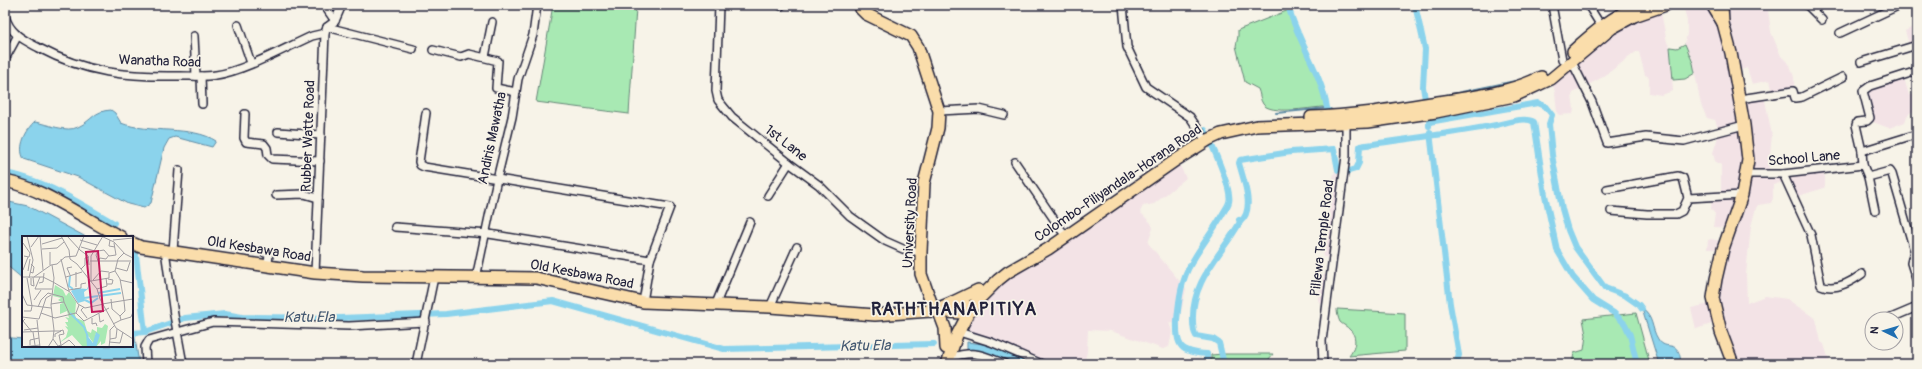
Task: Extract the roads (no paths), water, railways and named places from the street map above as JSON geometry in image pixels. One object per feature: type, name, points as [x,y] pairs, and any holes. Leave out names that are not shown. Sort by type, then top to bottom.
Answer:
[{"type":"main road","name":"University Road","points":[[860,5],[861,9],[866,14],[911,36],[918,48],[939,111],[938,128],[924,183],[921,252],[922,274],[932,305],[945,328],[945,359]]},
{"type":"main road","name":"Colombo-Piliyandala-Horana Road","points":[[945,359],[964,309],[978,290],[999,270],[1089,215],[1205,138],[1219,131],[1257,126],[1346,124],[1421,114],[1514,96],[1551,80],[1567,61],[1603,29],[1620,9],[1639,5]]},
{"type":"main road","name":"Colombo-Piliyandala-Horana Road","points":[[1603,29],[1666,5]]},
{"type":"main road","points":[[1713,6],[1723,23],[1731,53],[1744,125],[1748,160],[1742,195],[1723,249],[1713,298],[1720,331],[1733,364]]},
{"type":"main road","points":[[5,181],[53,198],[119,236]]},
{"type":"main road","name":"Colombo-Piliyandala-Horana Road","points":[[945,359],[968,314],[977,301],[998,280],[1008,272],[1054,245],[1089,215]]},
{"type":"main road","name":"Old Kesbawa Road","points":[[133,243],[141,247],[316,273],[363,276],[536,278],[643,302],[770,307],[875,315],[964,309]]},
{"type":"main road","name":"Old Kesbawa Road","points":[[935,312],[978,290]]},
{"type":"main road","points":[[953,302],[964,309]]},
{"type":"street","points":[[324,5],[335,21]]},
{"type":"street","points":[[326,30],[335,21],[342,5]]},
{"type":"street","name":"Andiris Mawatha","points":[[476,278],[496,179],[512,117],[516,92],[522,67],[532,39],[537,5]]},
{"type":"street","name":"1st Lane","points":[[718,5],[716,91],[718,100],[732,116],[789,163],[819,185],[850,216],[885,241],[903,248],[921,252]]},
{"type":"street","points":[[1123,5],[1126,47],[1146,87],[1190,117],[1205,138]]},
{"type":"street","points":[[1552,5],[1567,61],[1592,102],[1607,143],[1646,137],[1684,141],[1744,125]]},
{"type":"street","points":[[1588,5],[1603,29]]},
{"type":"street","points":[[1807,5],[1822,20]]},
{"type":"street","points":[[1840,33],[1900,5]]},
{"type":"street","points":[[5,16],[7,22],[17,37],[5,59]]},
{"type":"street","points":[[485,57],[492,22]]},
{"type":"street","points":[[238,25],[251,63]]},
{"type":"street","points":[[326,30],[413,49]]},
{"type":"street","name":"Wanatha Road","points":[[17,37],[62,60],[80,67],[132,76],[199,76],[223,74],[326,30]]},
{"type":"street","name":"Rubber Watte Road","points":[[316,273],[326,30]]},
{"type":"street","points":[[194,36],[202,104]]},
{"type":"street","points":[[1861,62],[1917,45]]},
{"type":"street","points":[[433,50],[461,57],[469,54],[498,61],[496,88],[516,92]]},
{"type":"street","points":[[1875,211],[1868,177],[1863,165],[1862,151],[1856,125],[1857,122],[1867,121],[1870,118],[1863,91],[1865,88],[1917,71]]},
{"type":"street","points":[[1739,100],[1793,91],[1795,98],[1802,97],[1843,77]]},
{"type":"street","points":[[939,111],[979,109],[1004,115]]},
{"type":"street","points":[[426,113],[419,162],[420,165],[496,179],[670,207],[650,260],[643,302]]},
{"type":"street","points":[[245,114],[244,138],[246,142],[264,144],[267,148],[268,155],[272,159],[320,161]]},
{"type":"street","name":"Pillewa Temple Road","points":[[1323,364],[1322,341],[1346,156],[1346,124]]},
{"type":"street","points":[[278,132],[321,135]]},
{"type":"street","points":[[1862,151],[1917,134]]},
{"type":"street","points":[[1015,162],[1062,231]]},
{"type":"street","points":[[768,196],[789,163]]},
{"type":"street","name":"School Lane","points":[[1746,174],[1783,174],[1863,165]]},
{"type":"street","points":[[179,170],[169,251],[174,316],[183,364]]},
{"type":"street","points":[[1868,177],[1890,171],[1892,174],[1914,250],[1911,263],[1917,282]]},
{"type":"street","points":[[1783,174],[1811,235],[1820,285],[1827,288],[1855,279],[1862,274]]},
{"type":"street","points":[[1607,189],[1678,176],[1683,178],[1688,198],[1682,211],[1676,214],[1647,214],[1611,211]]},
{"type":"street","points":[[276,195],[304,194],[318,198]]},
{"type":"street","points":[[1688,198],[1742,195]]},
{"type":"street","points":[[715,306],[750,222]]},
{"type":"street","points":[[395,227],[485,234],[650,260]]},
{"type":"street","points":[[770,307],[797,247]]},
{"type":"street","points":[[265,253],[269,253],[268,265]]},
{"type":"street","points":[[416,364],[426,322],[434,277]]},
{"type":"street","points":[[1904,312],[1917,307]]},
{"type":"street","points":[[146,364],[145,347],[147,342],[177,330],[219,322],[348,326],[426,322]]},
{"type":"street","points":[[959,332],[991,342],[1042,364]]},
{"type":"street","points":[[945,359],[975,353],[1004,364]]},
{"type":"water","points":[[111,110],[115,113],[121,123],[144,128],[195,133],[216,141],[212,147],[175,137],[169,139],[164,148],[151,203],[144,208],[128,204],[78,177],[24,159],[22,154],[22,144],[28,129],[35,122],[63,129],[73,129],[100,112]]},
{"type":"water","points":[[9,202],[28,206],[84,236],[22,236],[22,278],[5,264],[5,203]]},
{"type":"water","points":[[1642,309],[1649,316],[1656,335],[1661,343],[1675,347],[1678,350],[1681,364],[1659,364]]},
{"type":"water","points":[[133,325],[139,364],[5,364],[5,335],[12,338],[22,339],[22,347],[133,347]]},
{"type":"water","points":[[967,342],[983,344],[1036,364],[1009,364],[967,349]]},
{"type":"waterway","points":[[1288,5],[1297,31],[1320,81],[1327,108]]},
{"type":"waterway","points":[[1415,5],[1425,49],[1423,87],[1425,99]]},
{"type":"waterway","points":[[1442,96],[1520,80]]},
{"type":"waterway","points":[[1429,126],[1429,122],[1538,103],[1545,106],[1552,115],[1549,124],[1552,155],[1562,209],[1575,247],[1605,288],[1626,296],[1639,305],[1642,309]]},
{"type":"waterway","points":[[1276,113],[1327,108],[1335,111]]},
{"type":"waterway","points":[[1346,172],[1356,169],[1359,163],[1360,146],[1462,131],[1515,120],[1530,120],[1534,122],[1545,195],[1557,250],[1573,277],[1593,300],[1614,313],[1625,324],[1630,335],[1637,364]]},
{"type":"waterway","points":[[1205,130],[1225,177],[1228,188],[1229,202],[1185,276],[1180,297],[1177,320],[1177,336],[1179,342],[1185,349],[1191,352],[1207,354],[1207,364]]},
{"type":"waterway","points":[[1430,132],[1450,304],[1459,355],[1456,364]]},
{"type":"waterway","points":[[1240,222],[1245,217],[1248,202],[1239,163],[1240,160],[1291,152],[1334,149],[1338,170]]},
{"type":"waterway","name":"Katu Ela","points":[[5,173],[20,176],[48,187],[75,200],[114,223]]},
{"type":"waterway","points":[[1224,364],[1219,343],[1213,339],[1196,336],[1193,325],[1194,306],[1202,280],[1233,234],[1240,222],[1239,220]]},
{"type":"waterway","name":"Katu Ela","points":[[136,255],[145,332],[185,318],[225,314],[242,317],[340,318],[446,314],[553,301],[724,349],[934,344]]},
{"type":"waterway","points":[[133,333],[145,332]]},
{"type":"district","name":"RATHTHANAPITIYA","points":[[954,309]]}]
